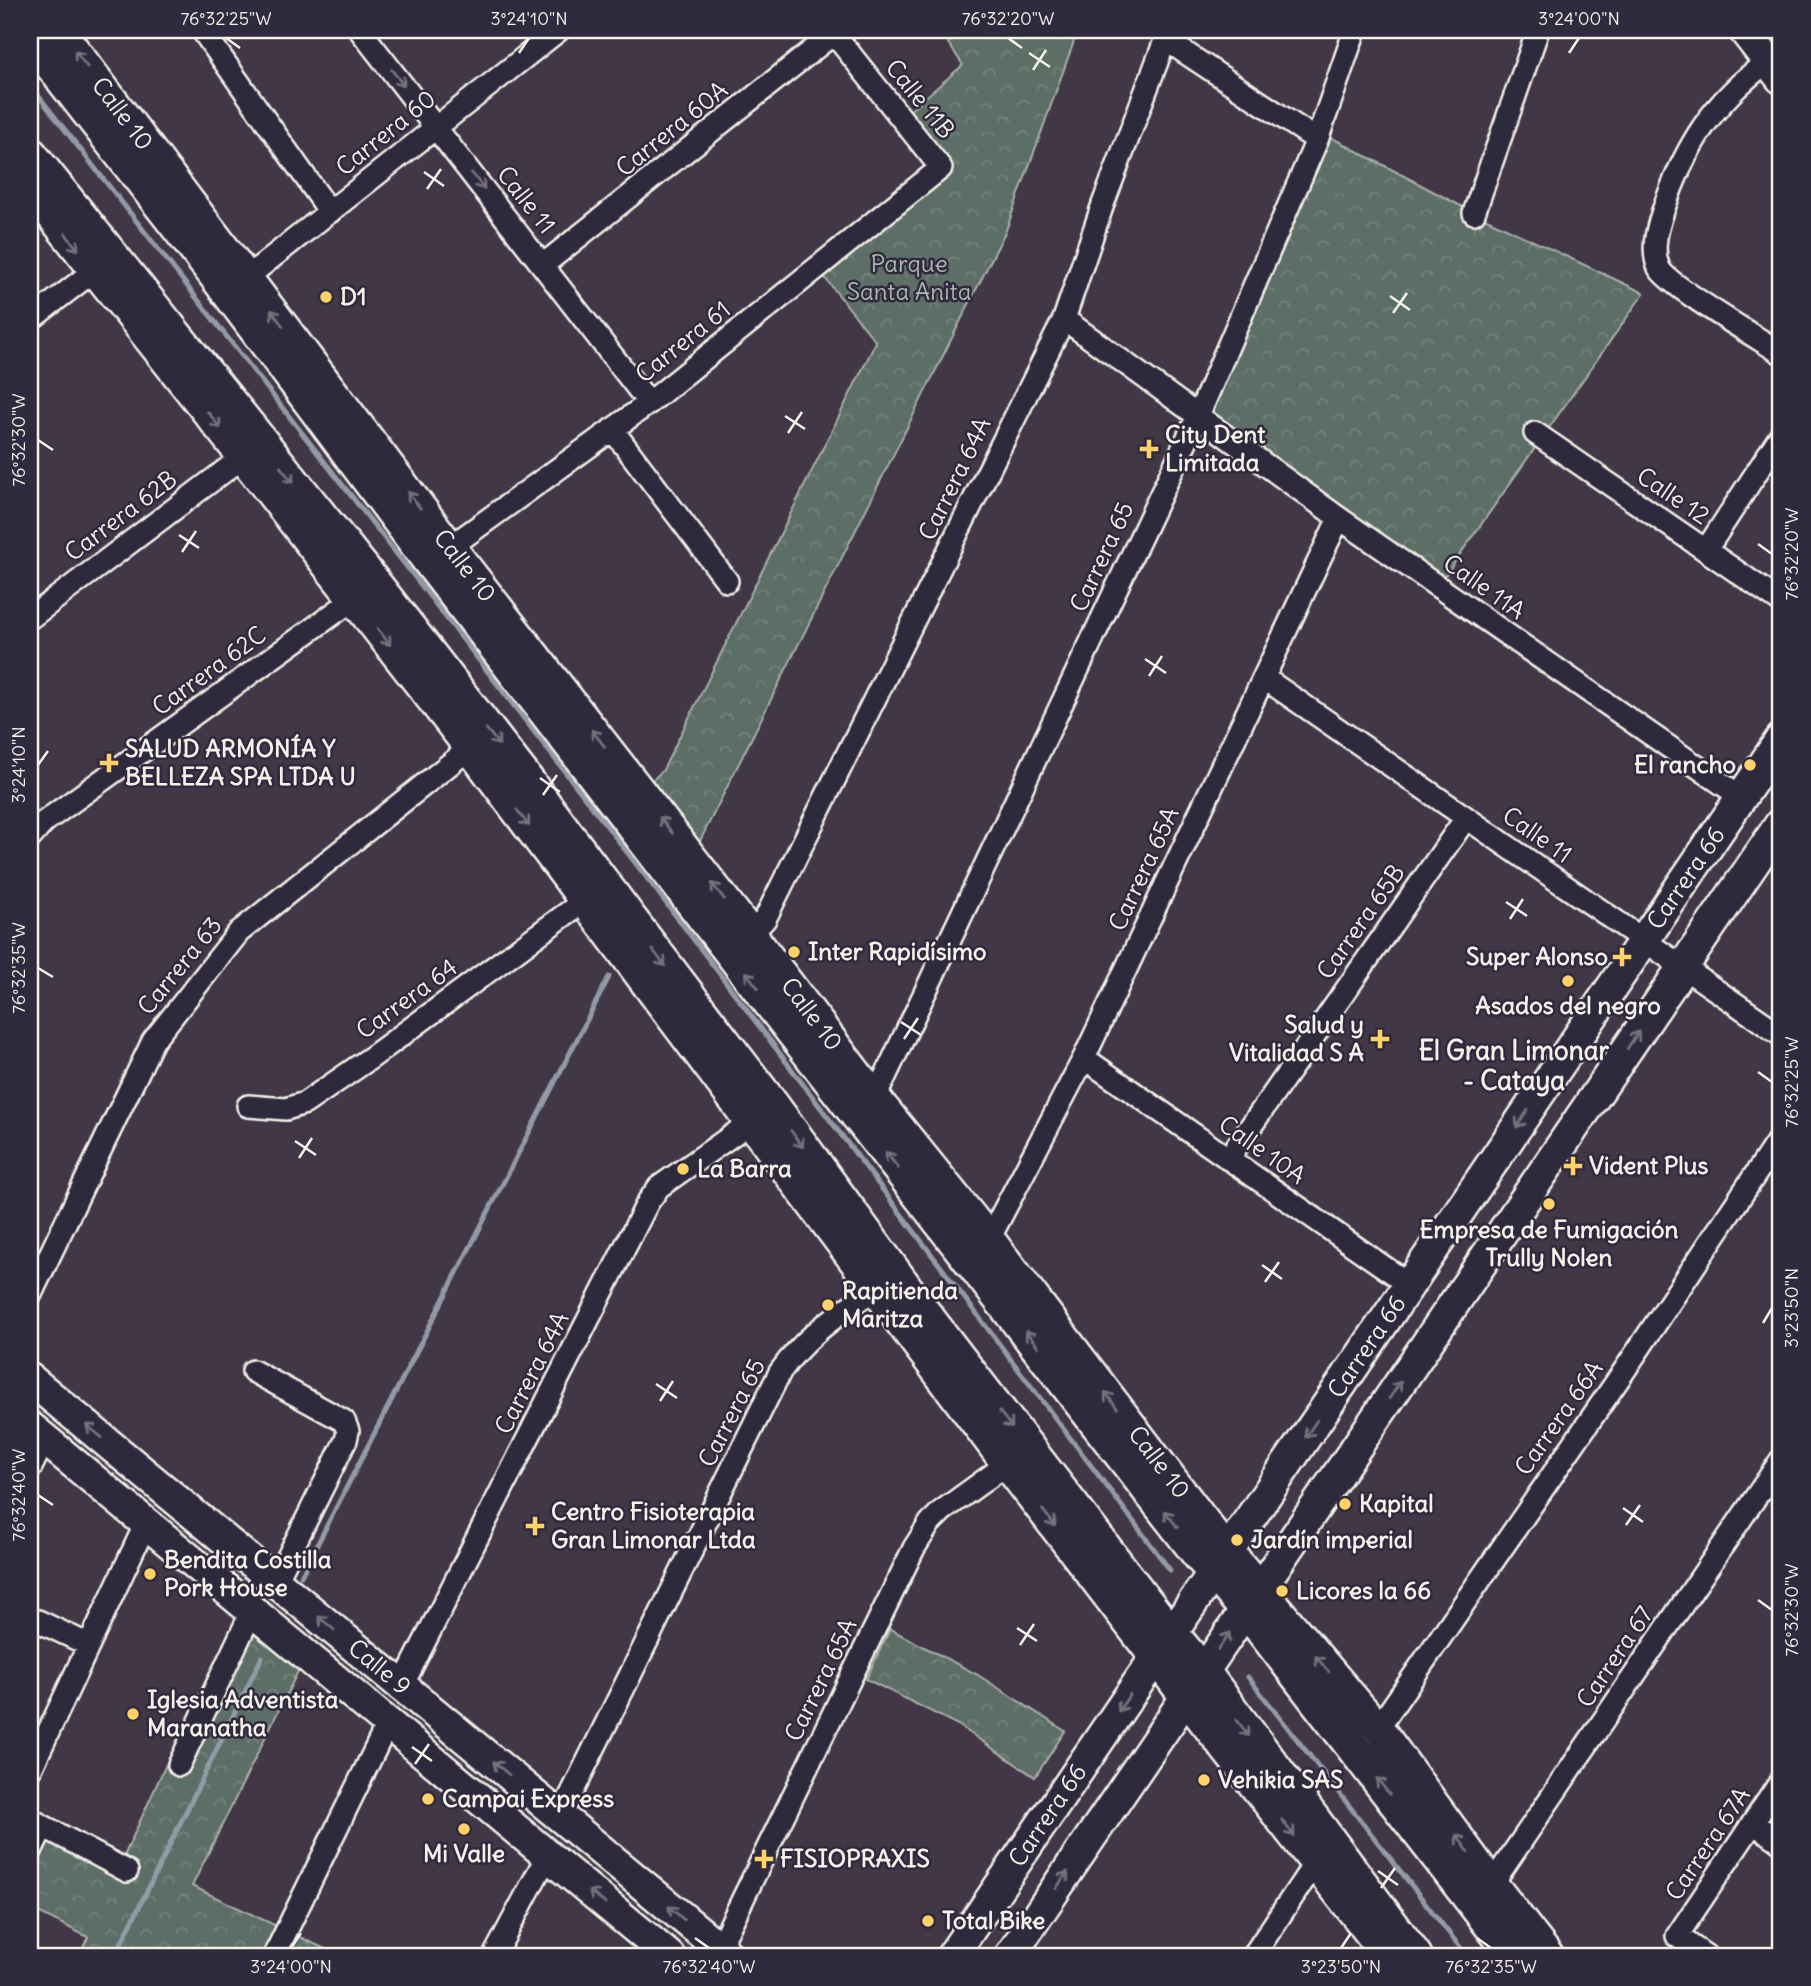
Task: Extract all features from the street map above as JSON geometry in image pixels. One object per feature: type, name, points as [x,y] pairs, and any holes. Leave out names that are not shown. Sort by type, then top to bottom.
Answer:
[{"type":"main road","name":"Calle 10","points":[[59,30],[230,270],[428,559],[989,1238],[1012,1292]]},
{"type":"main road","points":[[1744,30],[1775,70]]},
{"type":"main road","name":"Calle 10","points":[[30,37],[230,270],[450,547],[739,933],[1221,1562],[1253,1599],[1378,1728],[1548,1956]]},
{"type":"main road","points":[[30,154],[175,354],[243,457],[354,599],[521,772],[620,927],[751,1122],[874,1289],[913,1319],[1159,1619],[1164,1645]]},
{"type":"main road","points":[[30,188],[95,270],[175,354],[363,569],[470,748],[585,900],[620,927],[772,1105],[1007,1464],[1164,1645],[1415,1956]]},
{"type":"main road","name":"Carrera 66","points":[[952,1956],[1781,739]]},
{"type":"main road","name":"Carrera 66","points":[[1010,1956],[1781,823]]},
{"type":"main road","name":"Calle 9","points":[[30,1379],[724,1952]]},
{"type":"main road","points":[[47,1441],[140,1469]]},
{"type":"main road","name":"Calle 9","points":[[47,1441],[669,1956]]},
{"type":"main road","points":[[180,1502],[204,1571]]},
{"type":"main road","name":"Calle 10","points":[[1253,1599],[1515,1956]]},
{"type":"main road","points":[[1195,1684],[1315,1863],[1388,1956]]},
{"type":"street","points":[[202,30],[330,212]]},
{"type":"street","name":"Calle 11","points":[[360,30],[649,403]]},
{"type":"street","name":"Carrera 60","points":[[230,270],[330,212],[559,30]]},
{"type":"street","name":"Carrera 65","points":[[875,1098],[1198,416],[1317,141],[1354,30]]},
{"type":"street","points":[[1474,213],[1538,30]]},
{"type":"street","name":"Calle 11B","points":[[834,31],[942,169]]},
{"type":"street","name":"Carrera 60A","points":[[543,265],[834,31]]},
{"type":"street","points":[[1168,35],[1317,141]]},
{"type":"street","name":"Carrera 64A","points":[[739,933],[765,919],[1064,319],[1103,204],[1168,35]]},
{"type":"street","points":[[1775,70],[1732,91],[1703,125],[1691,143],[1672,184],[1654,249],[1660,270],[1677,286],[1781,353]]},
{"type":"street","name":"Carrera 61","points":[[450,547],[649,403],[942,169]]},
{"type":"street","points":[[30,320],[95,270]]},
{"type":"street","name":"Calle 11A","points":[[1064,319],[1339,518],[1741,797]]},
{"type":"street","points":[[612,429],[727,581]]},
{"type":"street","name":"Calle 12","points":[[1535,433],[1781,602]]},
{"type":"street","points":[[1706,550],[1781,435]]},
{"type":"street","name":"Carrera 62B","points":[[30,618],[243,457]]},
{"type":"street","name":"Carrera 65A","points":[[989,1238],[1084,1058],[1339,518]]},
{"type":"street","name":"Carrera 62C","points":[[30,838],[44,822],[354,599]]},
{"type":"street","name":"Calle 11","points":[[1264,678],[1781,1035]]},
{"type":"street","name":"Carrera 63","points":[[30,1296],[153,1041],[239,932],[470,748]]},
{"type":"street","name":"Carrera 65B","points":[[1228,1159],[1466,818]]},
{"type":"street","name":"Carrera 64","points":[[248,1105],[286,1109],[305,1103],[372,1058],[585,900]]},
{"type":"street","name":"Calle 10A","points":[[1084,1058],[1410,1285]]},
{"type":"street","name":"Carrera 64A","points":[[402,1686],[648,1202],[659,1187],[751,1122]]},
{"type":"street","name":"Carrera 66A","points":[[1378,1728],[1624,1371],[1781,1136]]},
{"type":"street","name":"Carrera 65","points":[[560,1816],[780,1372],[809,1336],[874,1289]]},
{"type":"street","points":[[253,1371],[344,1421],[348,1431],[276,1581]]},
{"type":"street","points":[[30,1469],[47,1441]]},
{"type":"street","name":"Carrera 67","points":[[1492,1884],[1781,1460]]},
{"type":"street","name":"Carrera 65A","points":[[724,1952],[914,1548],[930,1523],[942,1511],[1007,1464]]},
{"type":"street","points":[[30,1771],[146,1523]]},
{"type":"street","points":[[179,1765],[252,1611]]},
{"type":"street","points":[[38,1620],[89,1645]]},
{"type":"street","points":[[274,1956],[388,1723]]},
{"type":"street","name":"Carrera 67A","points":[[1706,1956],[1678,1936],[1781,1781]]},
{"type":"street","points":[[30,1853],[36,1822],[127,1871]]},
{"type":"street","points":[[1753,1823],[1781,1842]]},
{"type":"street","points":[[494,1956],[547,1856]]},
{"type":"street","points":[[1253,1956],[1315,1863]]},
{"type":"green space","name":"Parque Santa Anita","points":[[967,30],[1078,30],[1006,230],[692,857],[640,792],[663,770],[876,342],[817,268],[941,169],[900,119],[963,65],[948,43]]},
{"type":"green space","points":[[1319,131],[1474,213],[1644,293],[1437,587],[1198,416]]},
{"type":"green space","points":[[252,1611],[306,1655],[192,1886],[340,1956],[79,1956],[88,1937],[30,1908],[30,1853],[43,1826],[119,1867],[168,1760],[179,1764]]},
{"type":"green space","points":[[890,1629],[978,1675],[1065,1731],[1035,1777],[958,1725],[866,1679]]},
{"type":"waterway","points":[[30,85],[657,891],[1170,1570]]},
{"type":"waterway","points":[[301,1576],[609,977]]},
{"type":"waterway","points":[[115,1956],[262,1657]]},
{"type":"waterway","points":[[1248,1677],[1467,1956]]},
{"type":"place","name":"D1","points":[[326,297]]},
{"type":"place","name":"City Dent Limitada","points":[[1149,449]]},
{"type":"place","name":"SALUD ARMONÍA Y BELLEZA SPA LTDA U","points":[[109,763]]},
{"type":"place","name":"El rancho","points":[[1750,765]]},
{"type":"place","name":"Inter Rapidísimo","points":[[794,952]]},
{"type":"place","name":"Super Alonso","points":[[1622,957]]},
{"type":"place","name":"Asados del negro","points":[[1568,981]]},
{"type":"place","name":"Salud y Vitalidad S A","points":[[1380,1039]]},
{"type":"place","name":"Vident Plus","points":[[1573,1166]]},
{"type":"place","name":"La Barra","points":[[683,1169]]},
{"type":"place","name":"Empresa de Fumigación Trully Nolen","points":[[1549,1204]]},
{"type":"place","name":"Rapitienda Maritza","points":[[828,1305]]},
{"type":"place","name":"Kapital","points":[[1345,1504]]},
{"type":"place","name":"Centro Fisioterapia Gran Limonar Ltda","points":[[535,1526]]},
{"type":"place","name":"Jardín imperial","points":[[1237,1540]]},
{"type":"place","name":"Bendita Costilla Pork House","points":[[150,1574]]},
{"type":"place","name":"Licores la 66","points":[[1282,1591]]},
{"type":"place","name":"Iglesia Adventista Maranatha","points":[[133,1714]]},
{"type":"place","name":"Vehikia SAS","points":[[1204,1780]]},
{"type":"place","name":"Campai Express","points":[[428,1799]]},
{"type":"place","name":"Mi Valle","points":[[464,1829]]},
{"type":"place","name":"FISIOPRAXIS","points":[[764,1859]]},
{"type":"place","name":"Total Bike","points":[[928,1921]]},
{"type":"district","name":"El Gran Limonar - Cataya","points":[[1514,1066]]}]
